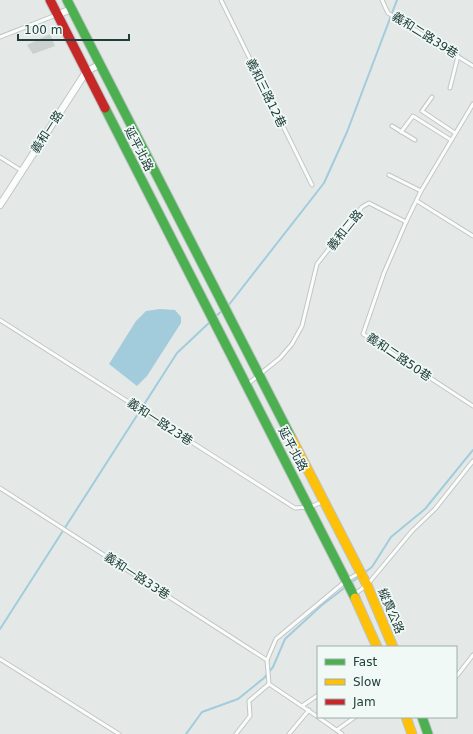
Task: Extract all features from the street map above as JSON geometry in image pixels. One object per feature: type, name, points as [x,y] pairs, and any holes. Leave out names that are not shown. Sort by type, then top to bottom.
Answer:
[{"type":"main road","name":"延平北路","points":[[50,0],[216,328],[354,594]]},
{"type":"main road","name":"延平北路","points":[[67,0],[360,572]]},
{"type":"main road","name":"縱貫公路","points":[[360,572],[393,646]]},
{"type":"main road","points":[[354,594],[377,646]]},
{"type":"main road","points":[[406,718],[412,734]]},
{"type":"main road","points":[[423,718],[428,734]]},
{"type":"street","points":[[57,15],[71,9]]},
{"type":"street","name":"義和一路","points":[[0,205],[86,72],[100,64]]},
{"type":"lane","name":"義和三路12巷","points":[[221,0],[312,185]]},
{"type":"lane","name":"義和二路39巷","points":[[382,0],[388,13],[473,66]]},
{"type":"lane","points":[[0,37],[57,15]]},
{"type":"lane","points":[[450,88],[458,56]]},
{"type":"lane","points":[[432,97],[422,111],[455,133]]},
{"type":"lane","points":[[406,222],[421,191],[450,140],[473,104]]},
{"type":"lane","points":[[401,132],[413,116],[450,140]]},
{"type":"lane","points":[[392,126],[415,140]]},
{"type":"lane","points":[[0,157],[22,171]]},
{"type":"lane","points":[[389,175],[421,191]]},
{"type":"lane","points":[[417,201],[473,236]]},
{"type":"lane","name":"義和二路","points":[[246,385],[280,358],[292,344],[302,326],[317,264],[362,207],[369,203],[406,222]]},
{"type":"lane","name":"義和二路50巷","points":[[406,222],[384,273],[363,334],[473,406]]},
{"type":"lane","name":"義和一路23巷","points":[[0,320],[295,508],[310,507],[324,502]]},
{"type":"lane","points":[[354,594],[367,585],[412,531],[435,509],[473,461]]},
{"type":"lane","name":"義和一路33巷","points":[[0,488],[268,660]]},
{"type":"lane","points":[[317,716],[269,684],[267,669],[268,660],[276,639],[347,580],[360,572]]},
{"type":"lane","points":[[457,676],[473,655]]},
{"type":"lane","points":[[0,659],[119,734]]},
{"type":"lane","points":[[236,734],[250,716],[250,701],[269,684]]},
{"type":"lane","points":[[302,706],[317,696]]},
{"type":"lane","points":[[289,734],[308,710]]},
{"type":"lane","points":[[319,718],[342,734]]},
{"type":"lane","points":[[337,730],[354,718]]},
{"type":"water","points":[[160,309],[175,310],[181,317],[181,323],[147,376],[137,386],[109,364],[136,321],[146,311]]},
{"type":"building","points":[[50,34],[55,46],[33,54],[27,45]]},
{"type":"waterway","points":[[228,306],[324,183],[347,132],[397,0]]},
{"type":"waterway","points":[[216,316],[223,310]]},
{"type":"waterway","points":[[0,629],[177,353],[211,321]]},
{"type":"waterway","points":[[364,573],[372,567],[391,537],[425,509],[473,450]]},
{"type":"waterway","points":[[352,582],[359,577]]},
{"type":"waterway","points":[[186,734],[202,712],[238,699],[264,678],[273,667],[285,639],[322,605],[347,586]]},
{"type":"traffic: fast","points":[[67,0],[292,439]]},
{"type":"traffic: fast","points":[[105,108],[355,598]]},
{"type":"traffic: fast","points":[[422,718],[428,734]]},
{"type":"traffic: slow","points":[[292,439],[367,585],[393,646]]},
{"type":"traffic: slow","points":[[355,598],[377,646]]},
{"type":"traffic: slow","points":[[406,718],[412,734]]},
{"type":"traffic: jam","points":[[50,0],[105,108]]}]
